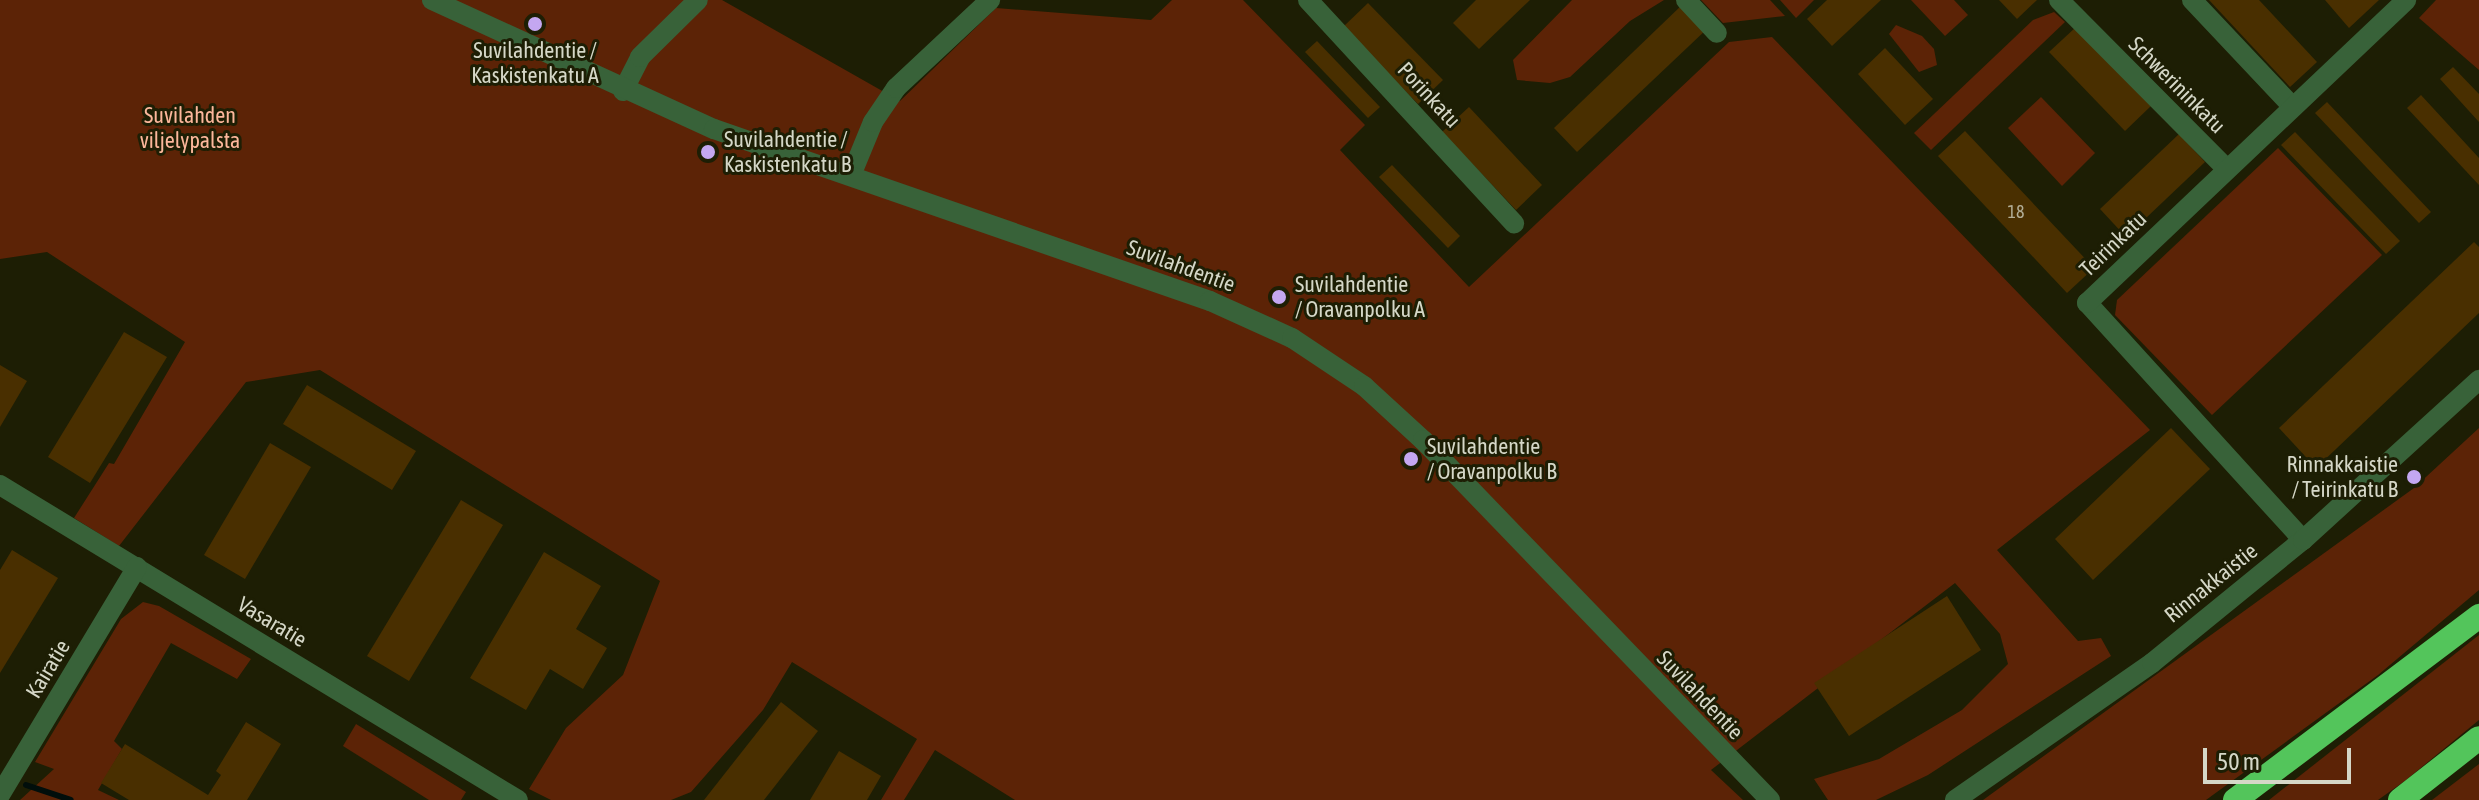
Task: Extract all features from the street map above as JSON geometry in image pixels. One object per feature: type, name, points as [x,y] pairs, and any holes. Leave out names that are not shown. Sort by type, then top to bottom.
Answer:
[{"type":"highway","points":[[2235,800],[2479,616]]},
{"type":"highway","points":[[2400,800],[2479,738]]},
{"type":"street","name":"Suvilahdentie","points":[[432,0],[623,91],[714,129],[852,173],[1210,301],[1262,322],[1328,360],[1423,440],[1770,800]]},
{"type":"street","points":[[623,91],[640,57],[698,0]]},
{"type":"street","points":[[852,173],[873,122],[896,88],[990,0]]},
{"type":"street","name":"Porinkatu","points":[[1308,0],[1514,223]]},
{"type":"street","points":[[1686,0],[1717,33]]},
{"type":"street","name":"Schwerininkatu","points":[[2059,0],[2227,169]]},
{"type":"street","points":[[2192,0],[2293,107]]},
{"type":"street","name":"Teirinkatu","points":[[2303,540],[2087,303],[2406,0]]},
{"type":"street","name":"Rinnakkaistie","points":[[1955,800],[2152,663],[2303,540],[2479,380]]},
{"type":"street","name":"Vasaratie","points":[[0,485],[518,800]]},
{"type":"street","name":"Kairatie","points":[[0,795],[137,567]]},
{"type":"green space","name":"Suvilahden viljelypalsta","points":[[0,0],[722,0],[900,101],[996,8],[1151,20],[1172,0],[1243,0],[1365,125],[1340,150],[1469,287],[1729,42],[1772,37],[2150,430],[1997,550],[2078,641],[2101,638],[2111,656],[1928,775],[1876,800],[1828,800],[1814,779],[1879,759],[1962,710],[2008,664],[2000,634],[1955,583],[1711,770],[1743,800],[1015,800],[935,750],[904,800],[881,800],[917,739],[792,662],[763,710],[691,792],[671,800],[551,800],[529,789],[566,728],[623,675],[660,581],[320,370],[246,382],[119,546],[74,518],[109,463],[114,464],[185,342],[47,252],[0,259]]},
{"type":"green space","points":[[1572,0],[1664,0],[1630,21],[1570,77],[1550,83],[1517,80],[1513,60]]},
{"type":"green space","points":[[1701,0],[1770,0],[1785,16],[1723,23]]},
{"type":"green space","points":[[1780,0],[1814,0],[1796,18]]},
{"type":"green space","points":[[1911,0],[1954,0],[1968,15],[1945,36]]},
{"type":"green space","points":[[2436,0],[2479,0],[2479,70],[2419,18]]},
{"type":"green space","points":[[2054,12],[2065,22],[1931,150],[1914,133],[2033,20]]},
{"type":"green space","points":[[1896,25],[1922,36],[1934,49],[1937,65],[1919,72],[1889,34]]},
{"type":"green space","points":[[2041,97],[2095,153],[2062,186],[2008,128]]},
{"type":"green space","points":[[2278,148],[2382,255],[2212,415],[2115,315],[2117,300]]},
{"type":"green space","points":[[2479,428],[2479,590],[2378,675],[2206,800],[1983,800],[2414,488]]},
{"type":"green space","points":[[143,602],[159,606],[251,659],[237,679],[171,643],[114,741],[122,749],[98,790],[119,800],[20,800],[54,769],[35,762],[121,619]]},
{"type":"green space","points":[[2479,635],[2479,720],[2406,780],[2378,800],[2269,800]]},
{"type":"green space","points":[[356,724],[466,792],[461,800],[429,800],[343,746]]},
{"type":"green space","points":[[2479,764],[2479,800],[2432,800]]},
{"type":"building","points":[[1476,0],[1530,0],[1479,49],[1453,23]]},
{"type":"building","points":[[1827,0],[1881,0],[1832,46],[1807,19]]},
{"type":"building","points":[[1999,0],[2037,0],[2017,19]]},
{"type":"building","points":[[2209,0],[2259,0],[2317,62],[2290,87]]},
{"type":"building","points":[[2325,0],[2379,0],[2349,28]]},
{"type":"building","points":[[1368,3],[1443,80],[1418,104],[1343,27]]},
{"type":"building","points":[[1684,3],[1708,28],[1577,152],[1554,128]]},
{"type":"building","points":[[2076,27],[2151,106],[2125,131],[2049,52]]},
{"type":"building","points":[[1317,41],[1380,107],[1368,118],[1305,52]]},
{"type":"building","points":[[1885,48],[1933,99],[1905,125],[1858,74]]},
{"type":"building","points":[[2453,67],[2479,94],[2479,122],[2440,79]]},
{"type":"building","points":[[2421,95],[2479,158],[2479,185],[2407,108]]},
{"type":"building","points":[[2327,102],[2431,212],[2419,223],[2315,113]]},
{"type":"building","points":[[1469,107],[1542,185],[1516,210],[1442,132]]},
{"type":"building","points":[[1965,131],[2094,268],[2067,293],[1938,156]]},
{"type":"building","points":[[2295,132],[2400,241],[2386,254],[2281,145]]},
{"type":"building","points":[[2179,134],[2205,162],[2126,237],[2100,209]]},
{"type":"building","points":[[1392,165],[1460,236],[1448,248],[1379,177]]},
{"type":"building","points":[[2474,242],[2479,247],[2479,313],[2316,468],[2279,428]]},
{"type":"building","points":[[124,332],[167,357],[90,483],[48,457]]},
{"type":"building","points":[[0,365],[27,381],[0,427]]},
{"type":"building","points":[[307,385],[416,451],[392,490],[283,424]]},
{"type":"building","points":[[2171,428],[2210,469],[2093,580],[2055,539]]},
{"type":"building","points":[[270,443],[311,467],[245,579],[204,555]]},
{"type":"building","points":[[461,500],[503,525],[409,681],[367,656]]},
{"type":"building","points":[[12,550],[58,578],[0,673],[0,570]]},
{"type":"building","points":[[544,552],[601,586],[576,629],[607,648],[583,689],[550,669],[526,710],[470,678]]},
{"type":"building","points":[[1947,596],[1981,650],[1849,736],[1814,683]]},
{"type":"building","points":[[781,702],[818,731],[764,800],[704,800]]},
{"type":"building","points":[[246,722],[281,744],[247,800],[129,800],[101,783],[125,744],[208,795],[221,775],[216,771]]},
{"type":"building","points":[[839,751],[881,776],[867,800],[810,800]]},
{"type":"waterway","points":[[26,785],[71,800]]},
{"type":"place","name":"Suvilahdentie / Kaskistenkatu A","points":[[535,24]]},
{"type":"place","name":"Suvilahdentie / Kaskistenkatu B","points":[[708,152]]},
{"type":"place","name":"Suvilahdentie / Oravanpolku A","points":[[1279,297]]},
{"type":"place","name":"Suvilahdentie / Oravanpolku B","points":[[1411,459]]},
{"type":"place","name":"Rinnakkaistie / Teirinkatu B","points":[[2414,477]]}]
